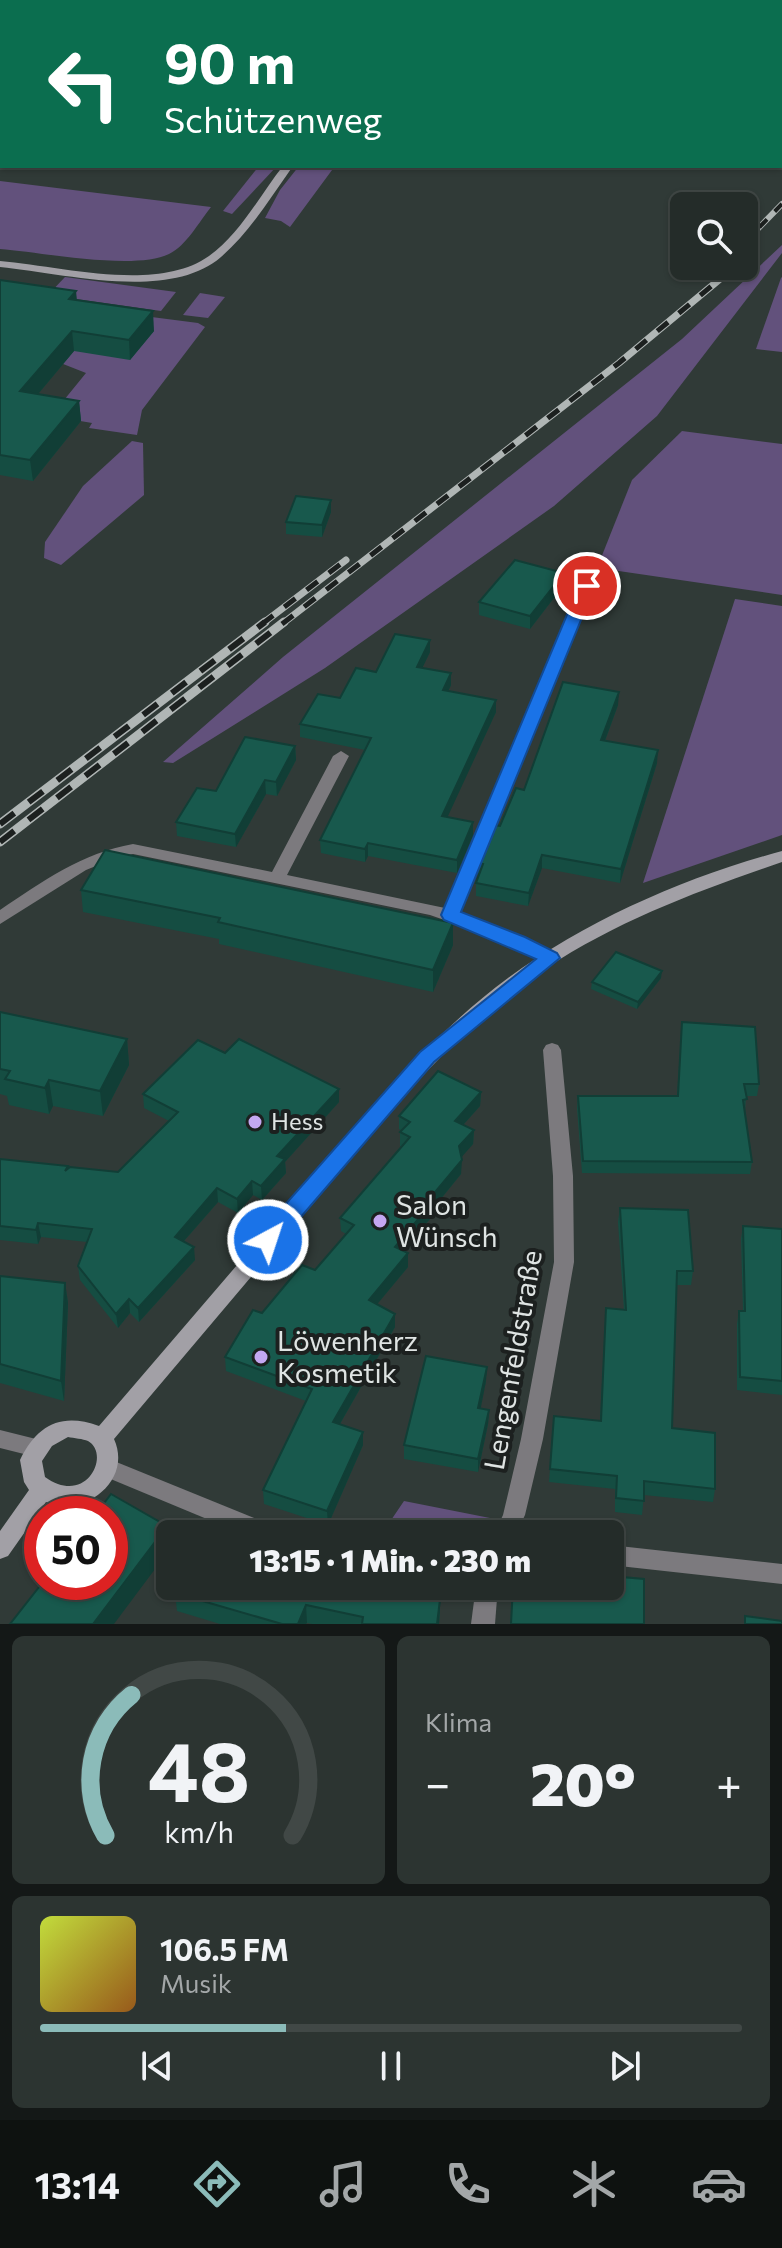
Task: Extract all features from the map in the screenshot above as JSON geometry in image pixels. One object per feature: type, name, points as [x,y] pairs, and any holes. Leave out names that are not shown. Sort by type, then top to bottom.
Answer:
[{"type":"main road","points":[[0,264],[126,277],[164,276],[202,267],[225,246],[286,168]]},
{"type":"main road","points":[[102,1438],[427,1057],[479,1012],[550,958],[587,935],[644,908],[782,856]]},
{"type":"main road","points":[[67,1428],[92,1431],[102,1438],[110,1457],[103,1480],[81,1495],[54,1496],[42,1490],[31,1471],[36,1448],[44,1439],[67,1428]]},
{"type":"main road","points":[[0,1549],[42,1490]]},
{"type":"street","points":[[450,915],[587,586]]},
{"type":"street","points":[[277,878],[341,756]]},
{"type":"street","points":[[0,918],[79,868],[118,850],[146,850],[450,915],[518,941],[550,958]]},
{"type":"street","name":"Lengenfeldstraße","points":[[512,1520],[551,1344],[564,1262],[564,1190],[552,1050]]},
{"type":"street","points":[[0,1439],[36,1448]]},
{"type":"street","points":[[109,1468],[234,1520]]},
{"type":"street","points":[[624,1557],[782,1574]]},
{"type":"street","points":[[483,1624],[486,1600]]},
{"type":"shaded area","points":[[257,168],[275,168],[232,214],[223,211]]},
{"type":"shaded area","points":[[297,168],[334,168],[290,227],[281,221],[265,218],[280,190]]},
{"type":"shaded area","points":[[0,181],[211,207],[181,245],[169,254],[153,259],[111,261],[0,249]]},
{"type":"shaded area","points":[[782,245],[782,253],[657,416],[554,506],[325,668],[173,763],[163,762],[283,657],[682,339],[745,280],[758,280],[758,268]]},
{"type":"shaded area","points":[[65,277],[176,292],[161,311],[48,295]]},
{"type":"shaded area","points":[[781,278],[782,352],[756,349]]},
{"type":"shaded area","points":[[200,293],[225,297],[208,318],[183,315]]},
{"type":"shaded area","points":[[136,315],[198,323],[205,327],[142,410],[137,435],[89,428],[92,423],[51,416],[86,373],[58,362],[62,346]]},
{"type":"shaded area","points":[[682,431],[782,444],[782,595],[605,569],[599,563],[632,480]]},
{"type":"shaded area","points":[[132,441],[143,443],[144,495],[61,565],[44,558],[45,542],[83,486]]},
{"type":"shaded area","points":[[735,599],[782,606],[782,835],[643,883]]},
{"type":"shaded area","points":[[404,1501],[490,1518],[490,1520],[391,1520]]},
{"type":"building","points":[[0,280],[76,291],[69,299],[153,311],[129,340],[72,331],[20,391],[79,401],[30,460],[0,455]]},
{"type":"building","points":[[296,496],[331,500],[322,525],[286,522]]},
{"type":"building","points":[[515,560],[564,573],[530,616],[479,602]]},
{"type":"building","points":[[395,634],[430,640],[417,667],[451,673],[443,690],[496,700],[442,816],[473,822],[457,860],[368,843],[365,849],[320,840],[371,738],[300,724],[318,694],[340,698],[356,668],[376,672]]},
{"type":"building","points":[[563,682],[619,692],[601,740],[658,750],[621,869],[542,855],[529,893],[476,883],[483,864],[478,863],[494,825],[500,826],[516,788],[524,790]]},
{"type":"building","points":[[245,737],[295,746],[276,782],[265,780],[235,834],[176,822],[197,788],[216,791]]},
{"type":"building","points":[[105,850],[453,923],[433,970],[218,922],[220,918],[81,890]]},
{"type":"building","points":[[616,952],[662,971],[638,1002],[592,982]]},
{"type":"building","points":[[0,1012],[127,1039],[100,1091],[49,1080],[45,1088],[5,1079],[10,1071],[0,1069]]},
{"type":"building","points":[[682,1022],[755,1027],[759,1084],[744,1084],[747,1099],[743,1100],[752,1162],[583,1161],[578,1096],[678,1096]]},
{"type":"building","points":[[239,1039],[339,1089],[277,1156],[285,1159],[261,1186],[252,1181],[237,1199],[217,1188],[175,1237],[194,1247],[138,1308],[129,1299],[116,1314],[78,1266],[92,1229],[38,1223],[36,1230],[0,1226],[0,1159],[68,1166],[65,1171],[70,1167],[118,1172],[178,1112],[143,1094],[198,1040],[225,1053]]},
{"type":"building","points":[[438,1071],[481,1092],[455,1121],[474,1130],[459,1146],[462,1160],[431,1197],[435,1199],[395,1247],[408,1253],[369,1300],[395,1314],[333,1422],[363,1432],[327,1511],[263,1490],[312,1389],[225,1357],[253,1310],[262,1313],[302,1265],[315,1270],[354,1225],[340,1218],[410,1137],[400,1132],[410,1122],[399,1116]]},
{"type":"building","points":[[620,1208],[688,1210],[693,1271],[677,1271],[672,1428],[715,1433],[715,1489],[644,1481],[644,1501],[616,1498],[617,1476],[550,1469],[554,1416],[601,1421],[606,1308],[626,1310]]},
{"type":"building","points":[[743,1226],[782,1229],[782,1381],[740,1377],[739,1311],[745,1311]]},
{"type":"building","points":[[0,1276],[65,1283],[61,1381],[0,1364]]},
{"type":"building","points":[[426,1356],[487,1367],[478,1408],[489,1410],[478,1459],[404,1445]]},
{"type":"building","points":[[128,1504],[156,1520],[156,1541],[128,1578]]},
{"type":"building","points":[[624,1577],[644,1579],[644,1624],[511,1624],[512,1600],[624,1600]]},
{"type":"building","points":[[29,1600],[111,1600],[93,1624],[10,1624]]},
{"type":"building","points":[[199,1600],[440,1600],[437,1624],[362,1624],[363,1617],[306,1605],[298,1624],[282,1624]]},
{"type":"building","points":[[745,1616],[782,1621],[782,1624],[745,1624]]},
{"type":"railway","points":[[758,229],[782,204]]},
{"type":"railway","points":[[282,624],[619,363],[719,280]]},
{"type":"railway","points":[[262,624],[346,560]]},
{"type":"railway","points":[[0,824],[265,622]]},
{"type":"railway","points":[[0,842],[284,622]]},
{"type":"place","name":"Hess","points":[[255,1122]]},
{"type":"place","name":"Salon Wünsch","points":[[380,1221]]},
{"type":"place","name":"Löwenherz Kosmetik","points":[[261,1357]]},
{"type":"route","points":[[268,1240],[427,1057],[479,1012],[550,958],[518,941],[450,915],[587,586]]}]
